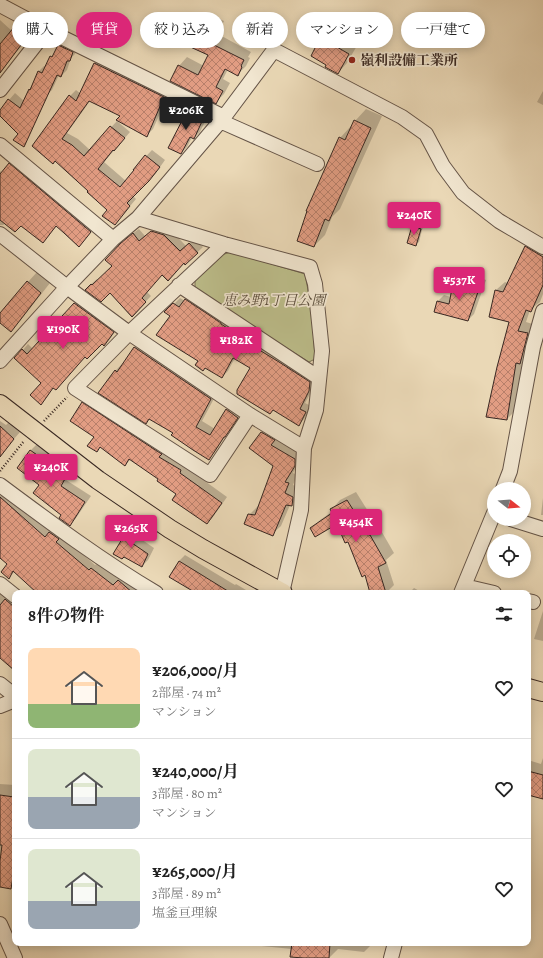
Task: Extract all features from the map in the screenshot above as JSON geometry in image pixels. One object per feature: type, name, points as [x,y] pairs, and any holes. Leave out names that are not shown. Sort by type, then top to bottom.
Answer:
[{"type":"main road","points":[[0,404],[98,480],[170,529],[277,590]]},
{"type":"main road","points":[[531,689],[543,692]]},
{"type":"street","points":[[0,5],[13,12]]},
{"type":"street","points":[[68,41],[222,119],[317,164]]},
{"type":"street","points":[[0,90],[33,48]]},
{"type":"street","points":[[0,361],[113,239],[138,218],[222,119],[274,50],[402,117],[426,134],[443,166],[463,193],[499,221],[543,247]]},
{"type":"street","points":[[0,145],[113,239]]},
{"type":"street","points":[[138,218],[224,244],[310,267],[315,284],[322,351],[316,410],[304,448],[301,510],[283,590]]},
{"type":"street","points":[[0,234],[67,287],[129,333],[250,415],[304,448]]},
{"type":"street","points":[[224,244],[129,333],[75,388],[210,475],[250,415]]},
{"type":"street","points":[[180,285],[319,378]]},
{"type":"street","points":[[506,482],[510,471],[533,347],[543,311]]},
{"type":"street","points":[[0,486],[75,540],[151,590]]},
{"type":"street","points":[[531,525],[543,529]]},
{"type":"street","points":[[462,590],[489,526]]},
{"type":"street","points":[[0,584],[12,594]]},
{"type":"street","points":[[0,684],[12,694]]},
{"type":"street","points":[[0,706],[12,701]]},
{"type":"street","points":[[0,924],[16,958]]},
{"type":"street","points":[[391,958],[394,946]]},
{"type":"path","points":[[44,421],[75,388]]},
{"type":"path","points":[[0,471],[24,441]]},
{"type":"green space","name":"恵み野1丁目公園","points":[[231,252],[305,274],[312,312],[315,359],[309,362],[195,290],[195,278],[221,255]]},
{"type":"building","points":[[12,30],[12,48],[19,48],[0,73],[0,44]]},
{"type":"building","points":[[56,48],[64,48],[73,52],[70,61],[67,61],[61,77],[57,75],[24,147],[13,140],[18,134],[0,116],[0,110],[8,99],[20,108],[38,71],[42,73],[50,56],[52,57]]},
{"type":"building","points":[[193,48],[220,48],[244,60],[238,76],[225,69],[216,87],[223,91],[216,104],[170,81],[178,65],[198,75],[208,55]]},
{"type":"building","points":[[315,48],[339,48],[349,54],[338,74],[325,67],[326,65],[311,56]]},
{"type":"building","points":[[94,63],[164,97],[147,137],[116,120],[120,116],[89,101],[62,139],[72,145],[84,156],[110,126],[125,138],[98,169],[120,187],[145,155],[160,167],[149,181],[127,203],[130,206],[115,225],[102,216],[107,210],[87,192],[88,191],[55,161],[53,164],[32,146],[69,95],[76,101]]},
{"type":"building","points":[[188,109],[204,117],[194,139],[190,137],[181,154],[168,148]]},
{"type":"building","points":[[354,120],[371,128],[329,221],[325,219],[314,247],[297,241],[306,211],[339,137],[345,140]]},
{"type":"building","points":[[9,163],[91,232],[79,247],[56,226],[43,243],[21,226],[15,232],[0,220],[0,174]]},
{"type":"building","points":[[412,226],[421,229],[416,246],[407,243]]},
{"type":"building","points":[[151,231],[164,235],[180,251],[189,243],[198,253],[185,265],[184,263],[168,281],[162,275],[142,298],[146,302],[132,317],[110,293],[101,302],[85,290],[112,266],[105,260],[121,243],[133,233],[139,241]]},
{"type":"building","points":[[525,246],[543,257],[543,285],[531,312],[526,310],[518,331],[528,333],[520,364],[516,363],[507,420],[486,417],[509,322],[489,317],[495,290],[503,292]]},
{"type":"building","points":[[454,278],[480,286],[468,321],[434,312],[437,301],[449,304]]},
{"type":"building","points":[[27,281],[41,293],[11,332],[0,323],[0,313]]},
{"type":"building","points":[[185,299],[244,339],[243,340],[310,382],[309,391],[300,409],[306,412],[299,426],[273,410],[270,414],[237,394],[237,390],[250,368],[233,358],[222,378],[205,368],[203,371],[195,365],[198,361],[156,335],[170,316],[164,312],[173,303],[179,307]]},
{"type":"building","points":[[74,303],[114,332],[104,346],[102,344],[87,359],[85,357],[56,390],[53,388],[41,405],[30,395],[41,383],[14,358],[22,349],[27,354]]},
{"type":"building","points":[[134,347],[211,399],[196,427],[210,435],[226,409],[238,418],[209,460],[171,435],[173,433],[149,419],[146,424],[98,393],[115,370],[117,372]]},
{"type":"building","points":[[82,402],[162,454],[159,457],[181,470],[180,473],[222,503],[207,524],[172,500],[176,494],[157,481],[158,479],[129,459],[125,466],[100,447],[97,452],[87,446],[94,437],[70,421]]},
{"type":"building","points":[[0,426],[14,439],[0,457]]},
{"type":"building","points":[[261,432],[275,440],[271,445],[295,459],[295,466],[285,482],[289,483],[285,493],[293,497],[292,506],[286,505],[273,536],[244,524],[248,514],[255,515],[273,466],[249,448]]},
{"type":"building","points":[[30,450],[43,459],[42,461],[65,479],[61,486],[85,502],[70,526],[59,518],[61,515],[33,493],[39,485],[17,468]]},
{"type":"building","points":[[0,497],[45,537],[49,532],[59,539],[56,542],[89,570],[91,568],[113,585],[118,580],[130,590],[34,590],[13,571],[9,579],[1,572],[7,564],[0,558]]},
{"type":"building","points":[[347,500],[386,563],[378,567],[385,590],[369,590],[365,575],[362,577],[348,542],[345,543],[337,524],[315,537],[310,528],[332,513],[330,509]]},
{"type":"building","points":[[130,526],[139,531],[132,543],[148,554],[142,567],[124,557],[122,559],[113,554]]},
{"type":"building","points":[[179,561],[226,590],[191,590],[169,577]]},
{"type":"building","points":[[5,599],[12,605],[12,668],[0,658],[0,605]]},
{"type":"building","points":[[531,772],[543,775],[543,799],[531,796]]},
{"type":"building","points":[[0,795],[12,797],[11,889],[0,887],[0,861],[2,845],[0,845]]},
{"type":"building","points":[[292,946],[330,946],[329,958],[290,957]]},
{"type":"place","name":"嶺利設備工業所","points":[[352,60]]}]
